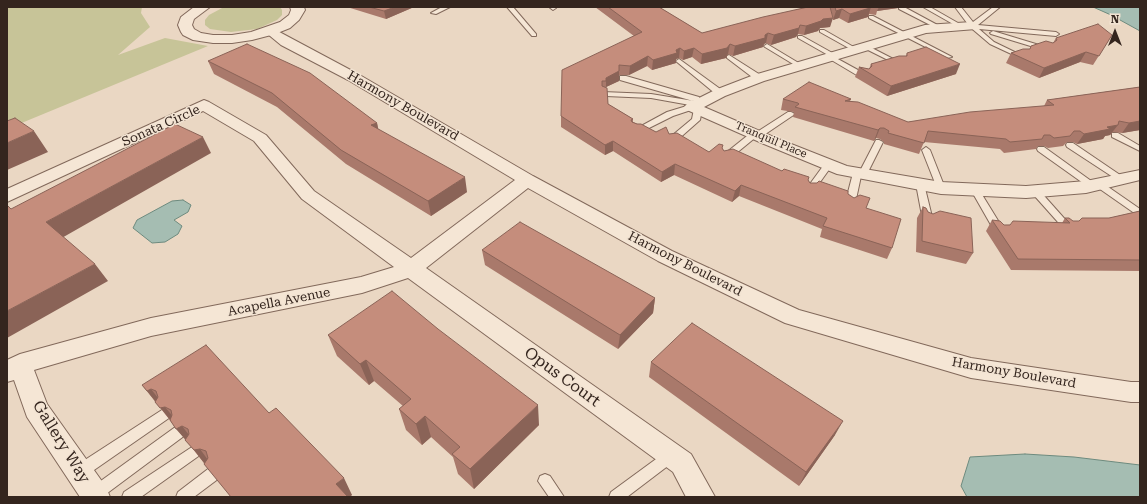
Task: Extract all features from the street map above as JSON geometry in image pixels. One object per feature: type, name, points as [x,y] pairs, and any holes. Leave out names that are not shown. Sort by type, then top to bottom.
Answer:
[{"type":"street","points":[[203,7],[188,17],[185,25],[188,32],[198,37],[213,39],[232,39],[270,31],[285,25],[294,17],[298,10],[297,7]]},
{"type":"street","points":[[698,105],[720,93],[759,78],[925,29],[967,27]]},
{"type":"street","name":"Harmony Boulevard","points":[[270,31],[286,42],[385,96],[527,180],[665,256],[794,317],[971,368],[1131,392],[1140,392]]},
{"type":"street","name":"Sonata Circle","points":[[7,196],[204,105],[260,138],[308,195],[411,268]]},
{"type":"street","name":"Tranquil Place","points":[[698,105],[756,135],[829,164],[860,174],[941,188],[1035,191],[1096,185],[1140,175]]},
{"type":"street","name":"Acapella Avenue","points":[[13,368],[151,327],[362,285],[411,268],[527,180]]},
{"type":"street","name":"Opus Court","points":[[411,268],[672,455],[682,463],[701,497]]},
{"type":"street","name":"Gallery Way","points":[[13,368],[36,409],[95,496]]},
{"type":"lane","points":[[434,13],[447,7]]},
{"type":"lane","points":[[510,7],[534,35]]},
{"type":"lane","points":[[926,7],[967,27],[992,43],[1022,57]]},
{"type":"lane","points":[[958,7],[967,27]]},
{"type":"lane","points":[[967,27],[997,7]]},
{"type":"lane","points":[[901,8],[940,28]]},
{"type":"lane","points":[[871,17],[949,57]]},
{"type":"lane","points":[[967,27],[1056,34]]},
{"type":"lane","points":[[967,27],[1047,49]]},
{"type":"lane","points":[[822,31],[900,64]]},
{"type":"lane","points":[[800,37],[863,75]]},
{"type":"lane","points":[[767,46],[800,66]]},
{"type":"lane","points":[[729,57],[759,78]]},
{"type":"lane","points":[[679,62],[720,93]]},
{"type":"lane","points":[[623,78],[698,105]]},
{"type":"lane","points":[[606,94],[651,96],[698,105]]},
{"type":"lane","points":[[636,131],[670,114],[698,105]]},
{"type":"lane","points":[[671,142],[696,120],[698,105]]},
{"type":"lane","points":[[725,158],[756,135],[791,114]]},
{"type":"lane","points":[[1115,135],[1140,149]]},
{"type":"lane","points":[[850,204],[860,174],[879,142]]},
{"type":"lane","points":[[1070,145],[1122,179]]},
{"type":"lane","points":[[1041,149],[1140,214]]},
{"type":"lane","points":[[926,150],[941,188]]},
{"type":"lane","points":[[810,190],[829,164]]},
{"type":"lane","points":[[920,184],[928,221]]},
{"type":"lane","points":[[975,190],[1000,232]]},
{"type":"lane","points":[[1035,191],[1068,228]]},
{"type":"lane","points":[[79,472],[165,414]]},
{"type":"lane","points":[[95,496],[179,432]]},
{"type":"lane","points":[[129,497],[195,452]]},
{"type":"lane","points":[[616,497],[672,455]]},
{"type":"lane","points":[[183,497],[213,474]]},
{"type":"lane","points":[[545,481],[556,497]]},
{"type":"shaded area","points":[[7,7],[142,7],[141,13],[150,27],[118,55],[165,38],[208,46],[7,129]]},
{"type":"shaded area","points":[[224,7],[280,7],[282,10],[282,15],[277,20],[257,29],[231,32],[210,29],[205,25],[205,20],[209,15]]},
{"type":"shaded area","points":[[1093,7],[1140,7],[1140,31],[1111,15]]},
{"type":"shaded area","points":[[183,200],[191,205],[188,212],[174,220],[182,226],[178,234],[165,242],[152,243],[133,228],[137,220],[172,201]]},
{"type":"shaded area","points":[[1025,454],[1074,457],[1140,465],[1140,497],[967,497],[961,486],[970,457]]},
{"type":"building","points":[[369,7],[395,7],[384,11]]},
{"type":"building","points":[[608,7],[659,7],[702,33],[808,7],[830,7],[833,18],[823,19],[806,26],[800,25],[799,28],[774,35],[768,33],[765,35],[765,38],[735,46],[730,44],[727,48],[702,54],[694,48],[684,51],[680,48],[676,50],[677,53],[653,60],[648,56],[630,66],[619,65],[619,71],[606,78],[606,81],[602,81],[602,86],[607,88],[608,104],[633,119],[631,120],[632,122],[641,124],[656,132],[666,127],[669,134],[677,133],[709,152],[719,144],[723,145],[722,148],[724,151],[733,149],[782,171],[784,169],[809,177],[808,180],[810,183],[817,183],[819,181],[848,191],[848,194],[854,198],[860,195],[870,198],[866,208],[901,219],[892,248],[823,226],[827,218],[741,185],[735,191],[675,164],[662,172],[613,141],[605,145],[561,116],[562,70],[642,32]]},
{"type":"building","points":[[835,7],[871,7],[850,14],[842,9],[836,11]]},
{"type":"building","points":[[1098,24],[1112,35],[1099,56],[1086,52],[1044,68],[1011,53],[1023,49],[1030,49],[1031,46],[1046,41],[1053,43],[1057,40],[1056,38]]},
{"type":"building","points":[[247,44],[310,73],[377,123],[371,125],[465,177],[428,201],[341,150],[272,93],[208,61]]},
{"type":"building","points":[[926,47],[960,64],[891,86],[859,67],[869,69],[872,66],[871,64],[899,56],[907,56],[907,53]]},
{"type":"building","points":[[809,82],[851,99],[845,101],[858,102],[908,122],[970,112],[1054,105],[1047,100],[1140,87],[1140,121],[1129,123],[1119,121],[1118,125],[1107,127],[1110,129],[1084,134],[1080,131],[1074,131],[1070,136],[1054,138],[1050,135],[1044,135],[1042,139],[1010,142],[1006,139],[928,131],[924,143],[888,133],[889,131],[884,128],[880,128],[878,130],[795,107],[799,104],[798,103],[783,99]]},
{"type":"building","points":[[15,118],[34,131],[7,143],[7,121]]},
{"type":"building","points":[[175,124],[203,137],[46,222],[95,264],[7,311],[7,205],[11,209]]},
{"type":"building","points":[[923,207],[926,208],[928,212],[933,214],[940,211],[971,218],[973,253],[922,241]]},
{"type":"building","points":[[1140,211],[1140,260],[1018,259],[992,220],[1000,221],[1004,225],[1010,225],[1013,221],[1070,223],[1065,218],[1069,218],[1073,221],[1079,221],[1082,218],[1109,218]]},
{"type":"building","points":[[520,222],[655,298],[620,335],[482,250]]},
{"type":"building","points":[[392,291],[438,329],[538,405],[470,469],[452,454],[460,447],[425,416],[416,424],[399,409],[411,399],[366,360],[360,364],[328,335]]},
{"type":"building","points":[[692,323],[843,421],[806,472],[651,362]]},
{"type":"building","points":[[206,345],[269,413],[276,408],[344,478],[336,484],[348,497],[231,497],[204,464],[208,458],[206,451],[200,449],[194,450],[185,440],[189,434],[188,429],[182,426],[176,429],[170,420],[172,415],[171,410],[165,407],[160,408],[155,402],[158,397],[156,391],[151,389],[147,391],[142,385]]}]
